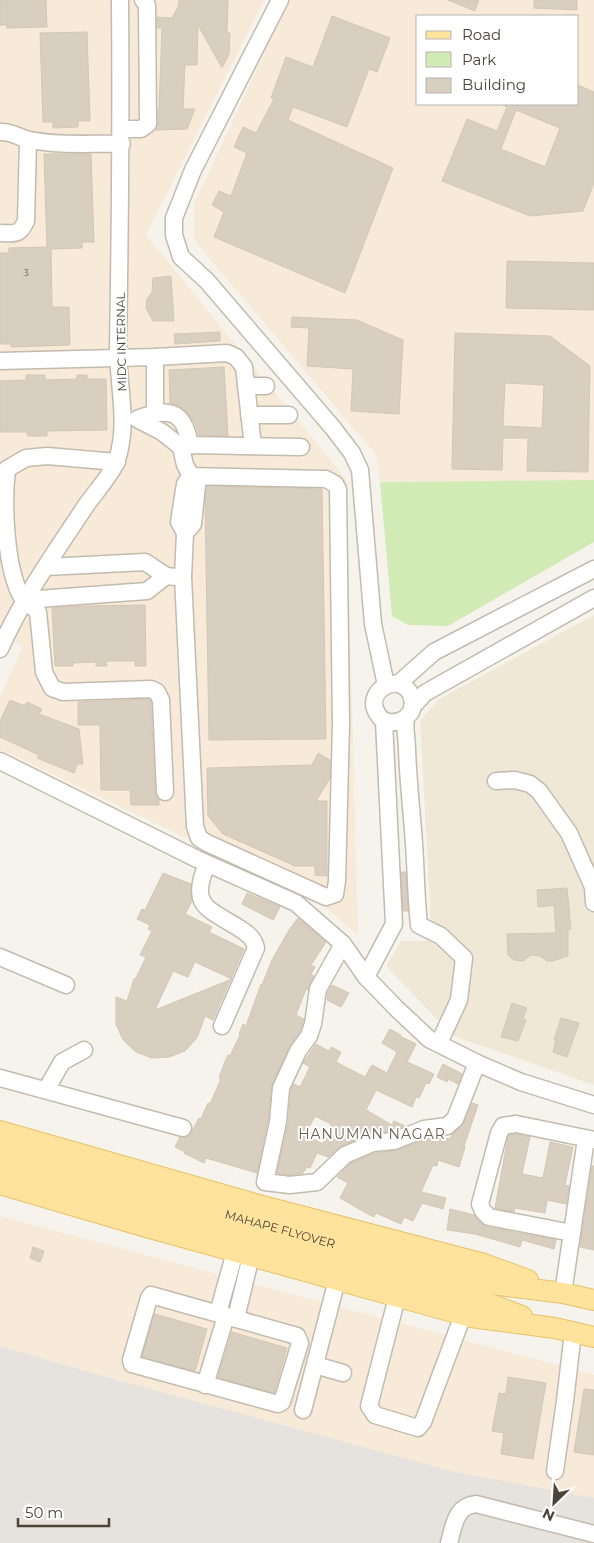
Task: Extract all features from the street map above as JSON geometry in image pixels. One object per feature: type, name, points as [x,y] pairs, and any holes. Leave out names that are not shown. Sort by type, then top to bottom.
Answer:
[{"type":"main road","points":[[0,1131],[269,1208],[484,1264],[563,1293],[594,1300]]},
{"type":"main road","name":"MAHAPE FLYOVER","points":[[0,1150],[310,1237],[488,1293],[564,1330]]},
{"type":"main road","name":"MAHAPE FLYOVER","points":[[0,1165],[386,1276],[488,1293],[563,1293]]},
{"type":"main road","points":[[0,1184],[463,1315],[564,1330],[594,1337]]},
{"type":"street","name":"MIDC INTERNAL","points":[[0,647],[24,600],[117,462],[122,435],[130,419],[118,358],[121,136],[120,0]]},
{"type":"street","points":[[0,132],[10,131],[28,140],[54,142],[121,136],[141,129],[148,124],[147,5],[143,0]]},
{"type":"street","points":[[280,0],[193,170],[174,218],[174,235],[181,257],[207,281],[333,428],[352,453],[360,470],[373,624],[392,685]]},
{"type":"street","points":[[0,233],[17,233],[22,230],[26,221],[28,140]]},
{"type":"street","points":[[0,361],[227,353],[236,357],[244,367],[253,446]]},
{"type":"street","points":[[155,357],[155,412]]},
{"type":"street","points":[[246,386],[266,386]]},
{"type":"street","points":[[130,419],[155,412],[166,412],[180,418],[188,433],[185,465],[190,476]]},
{"type":"street","points":[[249,415],[289,415]]},
{"type":"street","points":[[130,419],[162,432],[186,446],[301,447]]},
{"type":"street","points":[[117,462],[47,456],[26,458],[7,469],[5,488],[8,549],[6,575],[24,600],[34,606],[38,612],[44,672],[52,688],[63,692],[151,689],[158,692],[161,700],[165,792]]},
{"type":"street","points":[[190,476],[326,479],[335,484],[338,489],[341,724],[338,881],[335,894],[326,897],[199,838],[195,826],[183,577],[185,533],[179,522],[185,484],[190,476]]},
{"type":"street","points":[[46,567],[144,562],[166,576],[183,577]]},
{"type":"street","points":[[366,977],[394,924],[384,721],[376,712],[374,699],[376,693],[392,685],[434,652],[594,569]]},
{"type":"street","points":[[24,600],[147,591],[166,576]]},
{"type":"street","points":[[384,721],[396,723],[409,712],[425,693],[594,598]]},
{"type":"street","points":[[392,685],[408,690],[413,701],[409,712],[408,760],[419,925]]},
{"type":"street","points":[[0,762],[207,864],[296,903],[343,944],[366,977],[429,1039],[478,1064],[521,1082],[594,1105]]},
{"type":"street","points":[[496,781],[514,780],[530,784],[538,791],[569,833],[593,888],[594,903]]},
{"type":"street","points":[[207,864],[202,875],[199,891],[200,899],[205,906],[247,933],[254,941],[256,948],[222,1026]]},
{"type":"street","points":[[394,924],[419,925],[441,936],[464,958],[459,1000],[439,1043]]},
{"type":"street","points":[[343,944],[318,989],[313,1024],[309,1036],[298,1051],[281,1088],[278,1122],[265,1182],[290,1185],[317,1182],[345,1155],[373,1143],[394,1141],[424,1129],[451,1124],[455,1119],[478,1064]]},
{"type":"street","points":[[0,958],[66,985]]},
{"type":"street","points":[[46,1090],[62,1062],[84,1050]]},
{"type":"street","points":[[0,1078],[183,1128]]},
{"type":"street","points":[[563,1293],[572,1233],[590,1140],[516,1124],[503,1126],[499,1132],[480,1204],[483,1211],[489,1217],[572,1233]]},
{"type":"street","points":[[205,1385],[243,1254]]},
{"type":"street","points":[[303,1410],[337,1280]]},
{"type":"street","points":[[151,1295],[226,1316],[299,1338],[300,1343],[284,1400],[278,1404],[205,1385],[130,1362],[151,1295]]},
{"type":"street","points":[[397,1297],[369,1406],[375,1415],[418,1428],[423,1422],[463,1315]]},
{"type":"street","points":[[555,1470],[565,1401],[564,1330]]},
{"type":"street","points":[[315,1365],[343,1373]]},
{"type":"street","points":[[449,1543],[459,1513],[463,1508],[476,1504],[594,1534]]},
{"type":"shaded area","points":[[0,0],[264,0],[146,235],[346,479],[358,935],[319,902],[0,749],[0,697],[23,646],[0,635]]},
{"type":"shaded area","points":[[289,0],[594,0],[594,480],[380,482],[377,456],[194,240],[194,204]]},
{"type":"shaded area","points":[[594,615],[594,1085],[453,1036],[386,966],[401,941],[432,941],[420,721],[439,699]]},
{"type":"shaded area","points":[[0,1216],[594,1375],[594,1543],[117,1380],[0,1346]]},
{"type":"shaded area","points":[[0,1346],[117,1380],[455,1472],[594,1498],[594,1543],[0,1543]]},
{"type":"green space","points":[[594,480],[594,542],[448,626],[408,625],[392,616],[380,482]]},
{"type":"building","points":[[0,0],[46,0],[47,27],[7,28],[7,25],[0,25]]},
{"type":"building","points":[[179,0],[228,0],[227,33],[230,33],[229,54],[222,68],[198,25],[197,65],[185,65],[183,109],[195,109],[187,129],[156,130],[159,110],[162,28],[157,28],[157,17],[172,18],[178,7]]},
{"type":"building","points":[[448,0],[479,0],[475,11]]},
{"type":"building","points":[[534,0],[577,0],[577,10],[534,8]]},
{"type":"building","points":[[332,16],[390,38],[377,72],[369,69],[347,127],[293,107],[288,120],[393,168],[345,293],[214,237],[224,212],[212,205],[219,191],[231,196],[247,153],[234,147],[243,127],[256,133],[274,99],[271,98],[286,57],[313,67]]},
{"type":"building","points":[[87,32],[90,121],[78,121],[78,127],[53,128],[53,122],[43,122],[40,33]]},
{"type":"building","points":[[579,85],[594,92],[594,183],[583,211],[530,216],[442,181],[467,119],[497,131],[507,107],[503,105],[579,105]],"holes":[[[516,110],[560,128],[545,167],[501,149]]]},
{"type":"building","points":[[44,154],[91,154],[94,242],[82,242],[82,248],[51,249],[52,307],[69,307],[70,345],[11,347],[11,344],[0,344],[0,253],[9,253],[9,248],[47,247]]},
{"type":"building","points":[[507,261],[594,263],[594,310],[506,308]]},
{"type":"building","points":[[171,276],[174,321],[153,321],[146,308],[147,299],[152,292],[153,278]]},
{"type":"building","points":[[292,317],[357,320],[403,340],[399,414],[351,411],[353,369],[307,366],[309,328],[291,327]]},
{"type":"building","points":[[220,332],[220,341],[175,344],[174,334]]},
{"type":"building","points":[[455,333],[550,336],[590,366],[588,472],[527,471],[528,438],[503,438],[502,470],[452,469]],"holes":[[[505,383],[544,385],[542,428],[503,426]]]},
{"type":"building","points":[[224,367],[228,436],[199,435],[195,423],[186,411],[178,405],[170,403],[169,370]]},
{"type":"building","points":[[26,375],[45,375],[45,380],[77,379],[77,375],[87,375],[87,379],[106,379],[107,430],[47,431],[47,436],[28,436],[27,432],[0,432],[0,381],[26,380]]},
{"type":"building","points":[[207,486],[322,489],[326,739],[209,740],[205,501]]},
{"type":"building","points":[[145,605],[146,666],[135,666],[135,661],[106,661],[107,666],[96,666],[96,662],[73,663],[73,666],[55,666],[52,608]]},
{"type":"building","points":[[150,699],[155,792],[159,799],[159,805],[131,805],[130,790],[101,790],[100,725],[78,725],[78,702]]},
{"type":"building","points":[[10,700],[25,706],[27,702],[42,709],[39,714],[79,729],[83,764],[77,764],[74,773],[37,758],[39,755],[0,737],[0,721]]},
{"type":"building","points":[[318,753],[330,760],[330,778],[316,801],[327,801],[327,876],[315,875],[315,866],[295,866],[223,834],[208,816],[207,768],[312,765]]},
{"type":"building","points":[[401,872],[406,872],[408,911],[403,911]]},
{"type":"building","points":[[163,873],[191,884],[192,901],[185,914],[212,927],[209,932],[244,949],[231,979],[195,962],[188,977],[173,971],[155,1010],[231,980],[213,1020],[205,1016],[197,1038],[185,1051],[169,1057],[152,1058],[136,1052],[123,1040],[116,1024],[116,997],[127,1001],[134,979],[146,957],[140,955],[152,931],[148,929],[150,925],[137,919],[142,909],[145,910]]},
{"type":"building","points":[[567,888],[571,929],[568,930],[568,956],[553,961],[547,961],[540,956],[531,955],[523,961],[514,960],[508,955],[507,934],[556,933],[554,905],[538,907],[537,890]]},
{"type":"building","points":[[247,893],[280,907],[273,920],[242,904]]},
{"type":"building","points":[[298,918],[326,942],[311,965],[315,967],[311,974],[314,976],[308,990],[306,989],[296,1015],[304,1019],[300,1031],[289,1047],[272,1084],[268,1120],[257,1173],[206,1158],[204,1163],[175,1147],[180,1137],[185,1138],[190,1135],[199,1118],[201,1119],[208,1103],[210,1104],[221,1079],[219,1078],[224,1064],[240,1035],[243,1024],[246,1026],[272,960]]},
{"type":"building","points":[[332,985],[349,993],[341,1007],[327,1000],[328,992]]},
{"type":"building","points":[[512,1003],[527,1008],[523,1019],[526,1020],[518,1041],[501,1037]]},
{"type":"building","points":[[561,1018],[579,1023],[567,1057],[553,1052],[556,1041],[554,1040]]},
{"type":"building","points":[[390,1029],[401,1035],[416,1044],[407,1062],[434,1074],[429,1084],[426,1083],[419,1098],[416,1097],[412,1107],[376,1090],[366,1110],[392,1125],[394,1121],[405,1126],[392,1131],[369,1134],[341,1146],[328,1157],[317,1153],[310,1168],[307,1167],[303,1173],[290,1175],[277,1173],[288,1124],[291,1091],[294,1084],[300,1087],[310,1067],[303,1063],[316,1044],[329,1051],[331,1047],[341,1052],[336,1062],[365,1077],[372,1065],[387,1073],[397,1052],[382,1043]],"holes":[[[315,1116],[331,1124],[323,1144],[305,1135]]]},
{"type":"building","points":[[443,1064],[462,1074],[458,1084],[448,1079],[447,1082],[437,1077]]},
{"type":"building","points":[[472,1103],[478,1105],[459,1167],[438,1160],[437,1166],[433,1165],[421,1192],[446,1198],[443,1209],[422,1203],[413,1221],[404,1217],[401,1224],[376,1213],[374,1217],[340,1198],[348,1183],[337,1177],[351,1163],[376,1153],[397,1150],[427,1139],[440,1137],[450,1139],[452,1134],[464,1123]]},
{"type":"building","points":[[516,1134],[530,1137],[522,1174],[543,1178],[550,1142],[573,1147],[565,1185],[569,1186],[566,1204],[547,1200],[545,1213],[515,1208],[514,1212],[495,1208],[508,1137],[509,1135]]},
{"type":"building","points":[[592,1166],[594,1166],[594,1250],[580,1247]]},
{"type":"building","points":[[450,1209],[474,1215],[487,1227],[556,1240],[554,1249],[522,1240],[520,1247],[475,1234],[447,1230]]},
{"type":"building","points":[[33,1247],[44,1251],[40,1262],[30,1258]]},
{"type":"building","points":[[155,1314],[207,1329],[195,1371],[142,1356]]},
{"type":"building","points":[[232,1332],[287,1348],[274,1393],[218,1377]]},
{"type":"building","points":[[508,1377],[546,1383],[533,1459],[501,1454],[504,1433],[492,1431],[499,1393],[506,1394]]},
{"type":"building","points":[[584,1389],[594,1390],[594,1455],[574,1452]]},
{"type":"district","name":"HANUMAN NAGAR","points":[[372,1134]]}]
